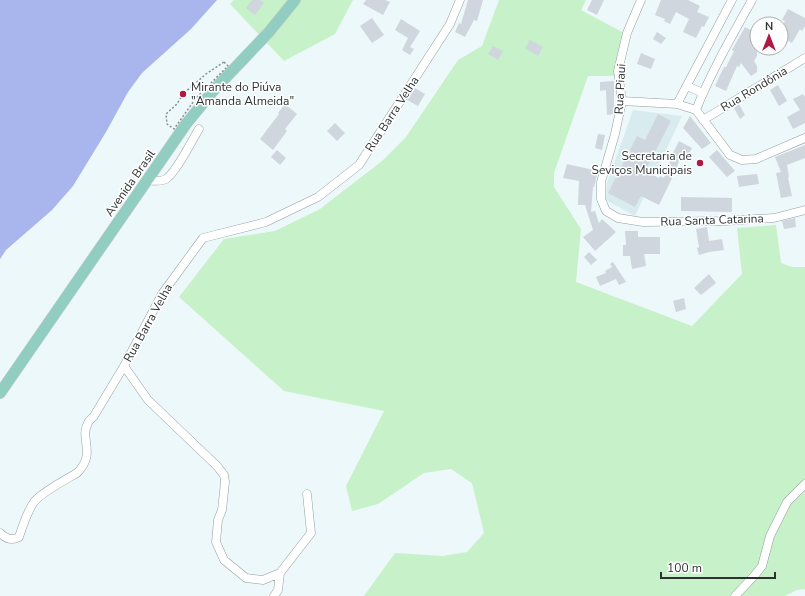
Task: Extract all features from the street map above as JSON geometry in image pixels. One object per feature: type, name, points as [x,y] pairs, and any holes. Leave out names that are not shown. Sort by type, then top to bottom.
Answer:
[{"type":"main road","name":"Avenida Brasil","points":[[0,393],[186,124],[213,91],[269,32],[295,0]]},
{"type":"street","name":"Rua Barra Velha","points":[[280,573],[263,580],[246,578],[224,560],[216,542],[218,520],[222,510],[225,482],[224,474],[148,400],[124,366],[162,294],[203,238],[266,222],[318,197],[359,164],[450,24],[460,0]]},
{"type":"street","name":"Rua Piaui","points":[[618,218],[606,211],[601,199],[601,182],[615,134],[622,101],[618,71],[627,33],[641,0]]},
{"type":"street","points":[[677,104],[732,0]]},
{"type":"street","points":[[696,110],[703,93],[752,0]]},
{"type":"street","name":"Rua Rondônia","points":[[703,120],[805,58]]},
{"type":"street","points":[[687,86],[703,93]]},
{"type":"street","points":[[622,101],[677,104],[696,110],[730,155],[742,160],[756,159],[805,138]]},
{"type":"street","points":[[148,180],[166,180],[173,174],[199,129]]},
{"type":"street","name":"Rua Santa Catarina","points":[[618,218],[643,222],[725,221],[774,218],[805,210]]},
{"type":"street","points":[[0,533],[9,539],[14,540],[20,537],[28,512],[34,502],[81,469],[86,458],[86,431],[88,423],[94,416],[124,366]]},
{"type":"street","points":[[735,596],[762,566],[770,536],[788,502],[805,484]]},
{"type":"street","points":[[274,596],[278,590],[280,573],[311,533],[307,494]]},
{"type":"path","points":[[174,130],[167,124],[166,114],[177,104],[183,94],[206,74],[224,62],[228,66]]},
{"type":"shaded area","points":[[633,110],[682,116],[635,216],[606,200],[607,183]]},
{"type":"green space","points":[[234,0],[353,0],[335,34],[284,61],[230,4]]},
{"type":"green space","points":[[499,0],[586,0],[581,10],[624,33],[616,76],[588,76],[554,173],[554,187],[581,229],[576,282],[692,326],[742,274],[737,228],[776,225],[781,263],[792,267],[805,267],[805,589],[797,590],[785,596],[364,596],[395,553],[443,556],[467,552],[484,533],[472,483],[451,469],[424,473],[378,504],[352,511],[346,486],[384,411],[284,391],[179,297],[224,239],[275,231],[320,209],[382,161],[406,137],[458,60],[482,46]]},
{"type":"water","points":[[0,0],[217,0],[191,29],[142,73],[128,92],[106,132],[73,186],[52,210],[6,250],[0,259]]},
{"type":"building","points":[[252,0],[260,0],[264,3],[255,15],[246,8]]},
{"type":"building","points":[[366,0],[385,0],[390,2],[383,15],[363,4]]},
{"type":"building","points":[[468,0],[483,0],[477,21],[474,20],[465,37],[455,32],[459,23],[461,24]]},
{"type":"building","points":[[592,0],[604,0],[597,15],[587,10]]},
{"type":"building","points":[[661,0],[688,0],[700,6],[697,12],[709,17],[704,27],[702,26],[696,38],[683,32],[689,19],[676,12],[670,24],[664,21],[665,19],[655,15]]},
{"type":"building","points":[[788,9],[805,18],[805,26],[802,31],[800,29],[792,43],[789,41],[789,16],[784,16]]},
{"type":"building","points":[[372,18],[384,35],[372,43],[360,26]]},
{"type":"building","points":[[401,19],[420,31],[410,47],[414,49],[410,55],[402,50],[408,38],[395,30]]},
{"type":"building","points":[[745,27],[749,29],[749,56],[757,56],[754,61],[757,66],[757,72],[751,76],[741,63],[739,67],[737,66],[726,91],[715,86],[734,51],[732,50]]},
{"type":"building","points":[[657,32],[666,38],[661,44],[653,39]]},
{"type":"building","points":[[530,40],[543,47],[538,56],[525,48]]},
{"type":"building","points":[[493,46],[503,51],[498,60],[488,54]]},
{"type":"building","points":[[641,53],[655,59],[651,69],[637,64]]},
{"type":"building","points":[[614,81],[614,114],[607,115],[606,90],[600,91],[600,82]]},
{"type":"building","points":[[778,85],[787,101],[779,106],[770,90]]},
{"type":"building","points":[[415,88],[425,94],[418,106],[407,100]]},
{"type":"building","points":[[803,94],[805,97],[805,123],[793,129],[787,117],[800,110],[793,99]]},
{"type":"building","points":[[285,104],[297,114],[285,129],[287,131],[273,150],[260,139]]},
{"type":"building","points":[[739,104],[745,115],[740,119],[734,108]]},
{"type":"building","points":[[658,114],[671,121],[645,171],[659,178],[660,176],[664,178],[679,141],[692,148],[686,159],[681,156],[659,205],[641,196],[635,207],[608,193],[637,136],[645,140]]},
{"type":"building","points":[[690,116],[711,143],[702,149],[683,128]]},
{"type":"building","points":[[335,123],[345,133],[337,141],[327,131]]},
{"type":"building","points":[[598,134],[605,135],[602,150],[595,148]]},
{"type":"building","points":[[805,145],[805,158],[787,165],[792,196],[781,198],[776,173],[781,172],[775,157]]},
{"type":"building","points":[[277,150],[286,158],[280,165],[271,157]]},
{"type":"building","points":[[717,150],[735,171],[727,177],[709,157]]},
{"type":"building","points":[[567,164],[598,171],[593,187],[591,212],[595,211],[599,223],[602,219],[616,232],[595,251],[583,237],[593,230],[585,205],[578,205],[579,181],[563,178]]},
{"type":"building","points":[[757,174],[759,184],[739,187],[737,176]]},
{"type":"building","points":[[681,197],[732,198],[732,212],[681,211]]},
{"type":"building","points":[[795,218],[796,227],[784,229],[782,221]]},
{"type":"building","points":[[707,227],[709,241],[722,239],[724,250],[699,255],[696,229]]},
{"type":"building","points":[[625,231],[638,231],[638,237],[660,237],[660,254],[644,254],[646,266],[632,269],[630,256],[623,256],[623,245],[626,245]]},
{"type":"building","points":[[589,252],[597,260],[591,265],[584,257]]},
{"type":"building","points":[[613,262],[626,282],[619,285],[616,279],[600,286],[596,277],[606,273],[605,271],[612,267],[610,264]]},
{"type":"building","points":[[709,274],[716,283],[701,295],[694,288]]},
{"type":"building","points":[[684,298],[686,309],[676,312],[673,301]]},
{"type":"place","name":"Mirante do Piúva \"Amanda Almeida\"","points":[[183,94]]},
{"type":"place","name":"Secretaria de Seviços Municipais","points":[[700,163]]}]
